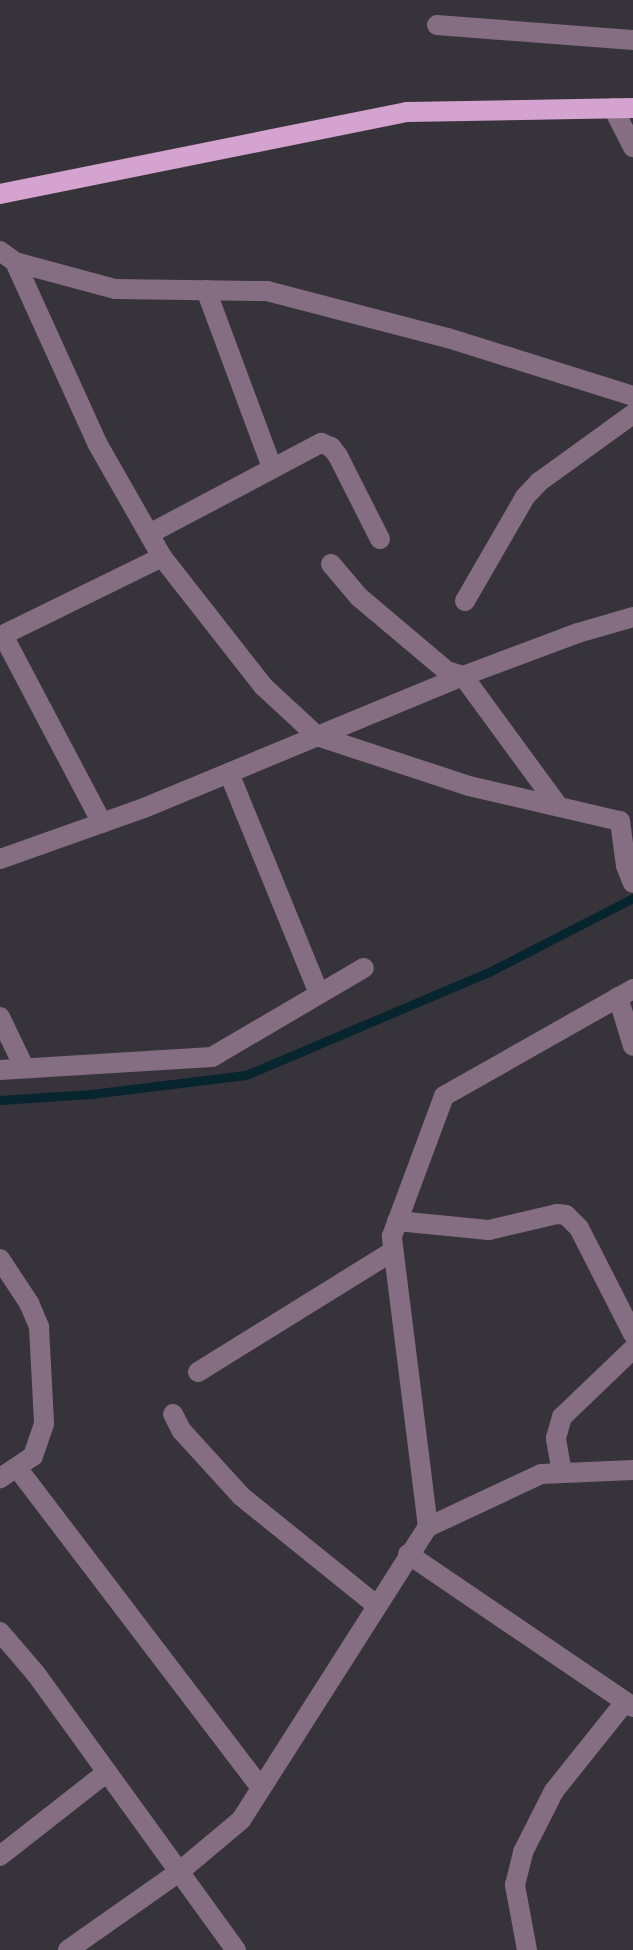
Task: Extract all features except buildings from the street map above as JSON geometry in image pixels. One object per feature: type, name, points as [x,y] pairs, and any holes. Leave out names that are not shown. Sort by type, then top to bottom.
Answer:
[{"type":"main road","points":[[0,194],[407,112],[623,108]]},
{"type":"street","points":[[437,25],[633,40]]},
{"type":"street","points":[[623,108],[633,147]]},
{"type":"street","points":[[8,257],[115,289],[267,291],[448,338],[633,396]]},
{"type":"street","points":[[8,257],[97,443],[162,557],[263,686],[317,736],[469,786],[620,821],[630,875]]},
{"type":"street","points":[[206,290],[272,467]]},
{"type":"street","points":[[465,601],[525,497],[539,482],[633,414]]},
{"type":"street","points":[[149,534],[321,443],[331,447],[380,539]]},
{"type":"street","points":[[102,823],[1,635],[162,557]]},
{"type":"street","points":[[331,564],[359,597],[447,671],[463,676],[559,807]]},
{"type":"street","points":[[0,859],[229,773],[463,676],[578,633],[633,617]]},
{"type":"street","points":[[229,773],[319,993]]},
{"type":"street","points":[[0,1070],[212,1057],[364,968]]},
{"type":"street","points":[[428,1527],[392,1236],[444,1096],[626,993],[633,1046]]},
{"type":"street","points":[[0,1017],[24,1067]]},
{"type":"street","points":[[397,1221],[489,1230],[506,1229],[557,1214],[566,1215],[579,1228],[633,1334]]},
{"type":"street","points":[[198,1372],[393,1251]]},
{"type":"street","points":[[0,1259],[29,1303],[39,1327],[44,1424],[33,1456],[9,1474],[261,1788]]},
{"type":"street","points":[[562,1473],[556,1438],[562,1417],[633,1349]]},
{"type":"street","points":[[173,1414],[181,1430],[241,1496],[376,1605]]},
{"type":"street","points":[[68,1950],[179,1872],[241,1820],[428,1527],[541,1474],[633,1470]]},
{"type":"street","points":[[403,1563],[629,1705],[554,1791],[523,1852],[515,1885],[527,1950]]},
{"type":"street","points":[[0,1632],[36,1674],[236,1950]]},
{"type":"street","points":[[0,1856],[107,1772]]},
{"type":"waterway","points":[[0,1100],[91,1094],[246,1075],[489,972],[633,898]]}]
